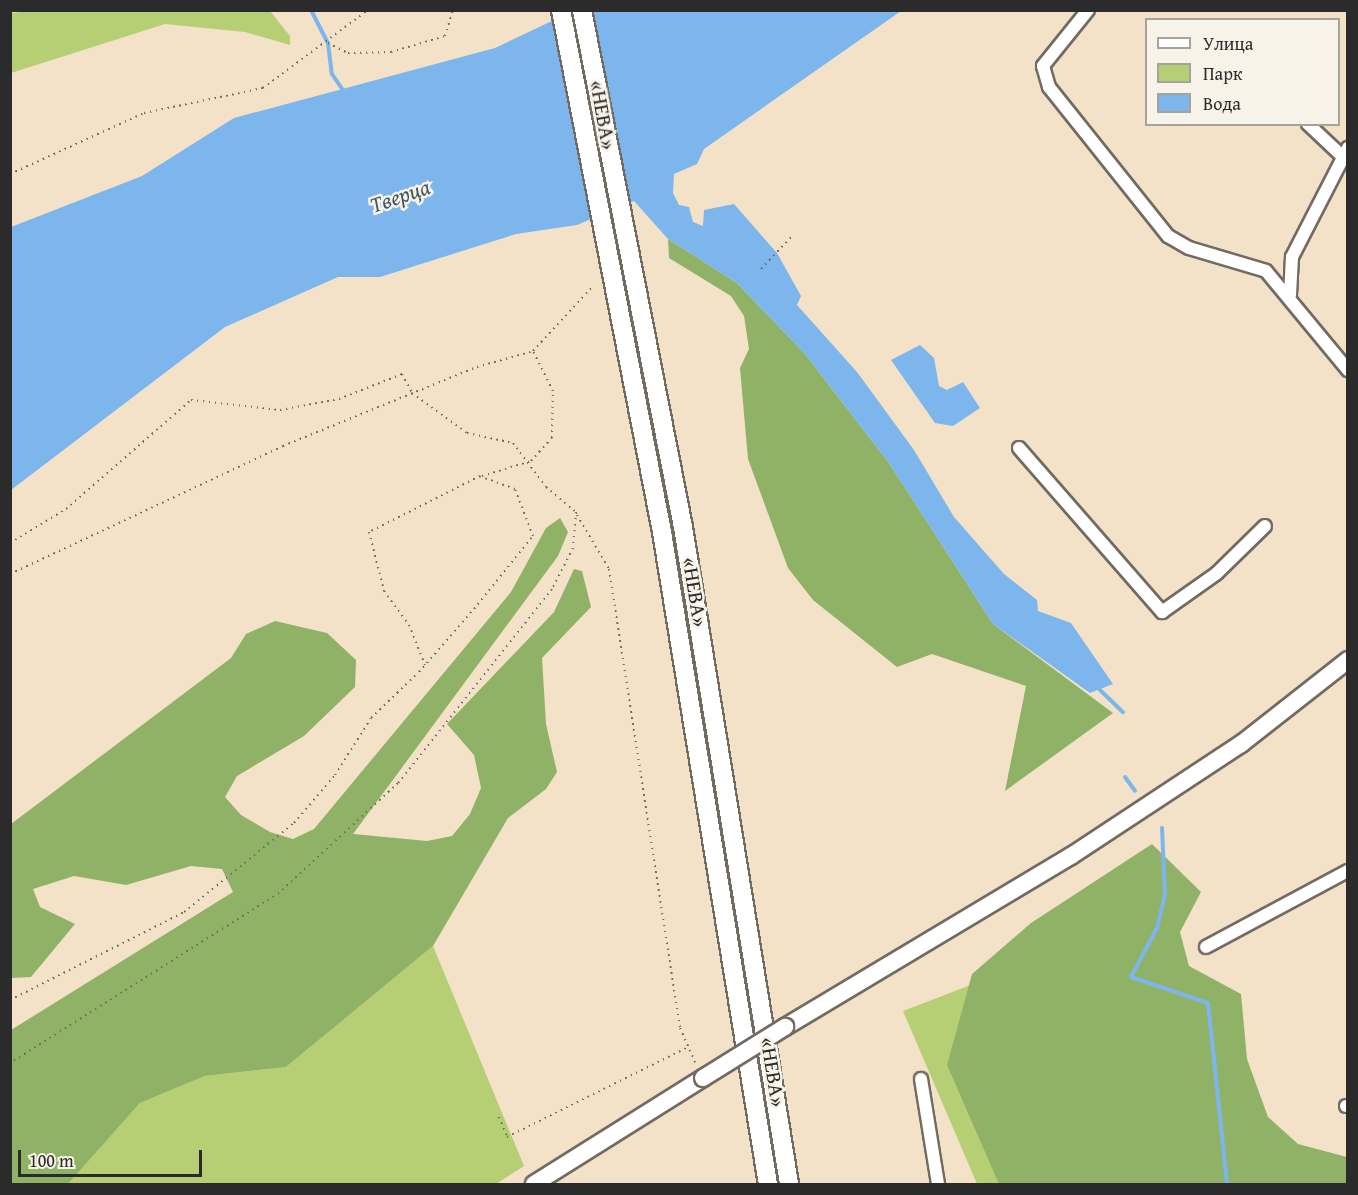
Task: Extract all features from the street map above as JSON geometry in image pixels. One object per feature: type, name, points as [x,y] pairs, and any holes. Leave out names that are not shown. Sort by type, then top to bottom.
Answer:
[{"type":"highway","name":"«НЕВА»","points":[[561,10],[619,333],[662,532],[768,1185]]},
{"type":"highway","name":"«НЕВА»","points":[[582,10],[639,326],[683,527],[789,1185]]},
{"type":"main road","points":[[534,1185],[785,1027],[1071,856],[1241,744],[1347,660]]},
{"type":"street","points":[[1088,10],[1043,66],[1049,87],[1167,236],[1189,248],[1266,271],[1290,296],[1347,370]]},
{"type":"street","points":[[1290,296],[1292,257],[1345,152],[1311,126]]},
{"type":"street","points":[[1018,448],[1162,612],[1217,573],[1265,526]]},
{"type":"street","points":[[1206,947],[1347,871]]},
{"type":"street","points":[[921,1079],[938,1185]]},
{"type":"path","points":[[10,174],[144,113],[263,88],[328,43],[368,10]]},
{"type":"path","points":[[328,43],[348,53],[391,52],[446,36],[453,10]]},
{"type":"path","points":[[761,269],[792,236]]},
{"type":"path","points":[[10,574],[283,446],[412,393],[533,351],[593,286]]},
{"type":"path","points":[[425,665],[409,625],[384,591],[369,532],[480,476],[531,461],[552,438],[553,391],[533,351]]},
{"type":"path","points":[[10,543],[66,509],[191,399],[280,410],[339,399],[402,374],[412,393],[467,433],[513,443],[531,461],[546,488],[576,512],[609,569],[678,1012],[688,1047],[703,1078]]},
{"type":"path","points":[[10,1000],[184,912],[221,887],[294,823],[335,775],[371,718],[425,665],[533,536],[515,489],[480,476]]},
{"type":"path","points":[[10,1063],[279,893],[398,783],[552,590],[573,548],[576,512]]},
{"type":"path","points":[[499,1117],[507,1137],[688,1047]]},
{"type":"green space","points":[[29,11],[270,11],[290,36],[290,45],[245,32],[165,24],[11,73],[11,13]]},
{"type":"green space","points":[[668,239],[737,283],[805,354],[889,463],[993,624],[1113,713],[1005,791],[1026,686],[932,654],[897,667],[813,600],[788,568],[748,459],[740,368],[749,349],[744,316],[731,296],[669,258]]},
{"type":"green space","points":[[560,518],[568,532],[558,556],[353,834],[427,841],[452,836],[470,814],[481,788],[474,755],[447,724],[554,612],[574,569],[582,571],[591,607],[542,658],[546,724],[557,772],[546,789],[508,818],[433,946],[286,1067],[205,1076],[140,1103],[68,1184],[11,1184],[11,1030],[233,892],[222,869],[191,866],[126,885],[74,876],[33,889],[40,907],[75,924],[31,977],[11,978],[11,824],[231,658],[246,634],[275,621],[327,633],[356,660],[355,687],[304,736],[237,776],[225,797],[241,815],[270,832],[293,839],[314,829],[511,592],[546,528]]},
{"type":"green space","points":[[1152,844],[1201,892],[1180,932],[1189,966],[1241,994],[1247,1059],[1268,1117],[1298,1144],[1347,1157],[1347,1184],[999,1184],[947,1065],[972,974],[1031,923]]},
{"type":"green space","points":[[433,946],[524,1166],[496,1184],[68,1184],[140,1103],[205,1076],[286,1067]]},
{"type":"green space","points":[[1054,953],[1077,1184],[977,1184],[903,1011]]},
{"type":"water","name":"Тверца","points":[[573,11],[901,11],[704,149],[697,164],[674,174],[673,193],[679,205],[689,207],[693,222],[703,226],[704,210],[734,204],[777,253],[801,296],[797,305],[857,372],[914,450],[954,517],[1004,574],[1037,600],[1038,611],[1071,623],[1113,684],[1090,693],[993,624],[889,463],[805,354],[737,283],[668,239],[634,201],[577,225],[516,234],[380,277],[338,277],[225,327],[11,490],[11,227],[142,176],[234,118],[495,48]]},
{"type":"water","points":[[920,345],[934,358],[939,386],[947,390],[963,382],[980,408],[953,426],[935,423],[891,360]]},
{"type":"waterway","points":[[311,10],[328,43],[332,74],[344,92]]},
{"type":"waterway","points":[[1100,690],[1123,712]]},
{"type":"waterway","points":[[1125,777],[1135,791]]},
{"type":"waterway","points":[[1162,828],[1165,894],[1157,928],[1131,977],[1208,1003],[1227,1184]]}]
